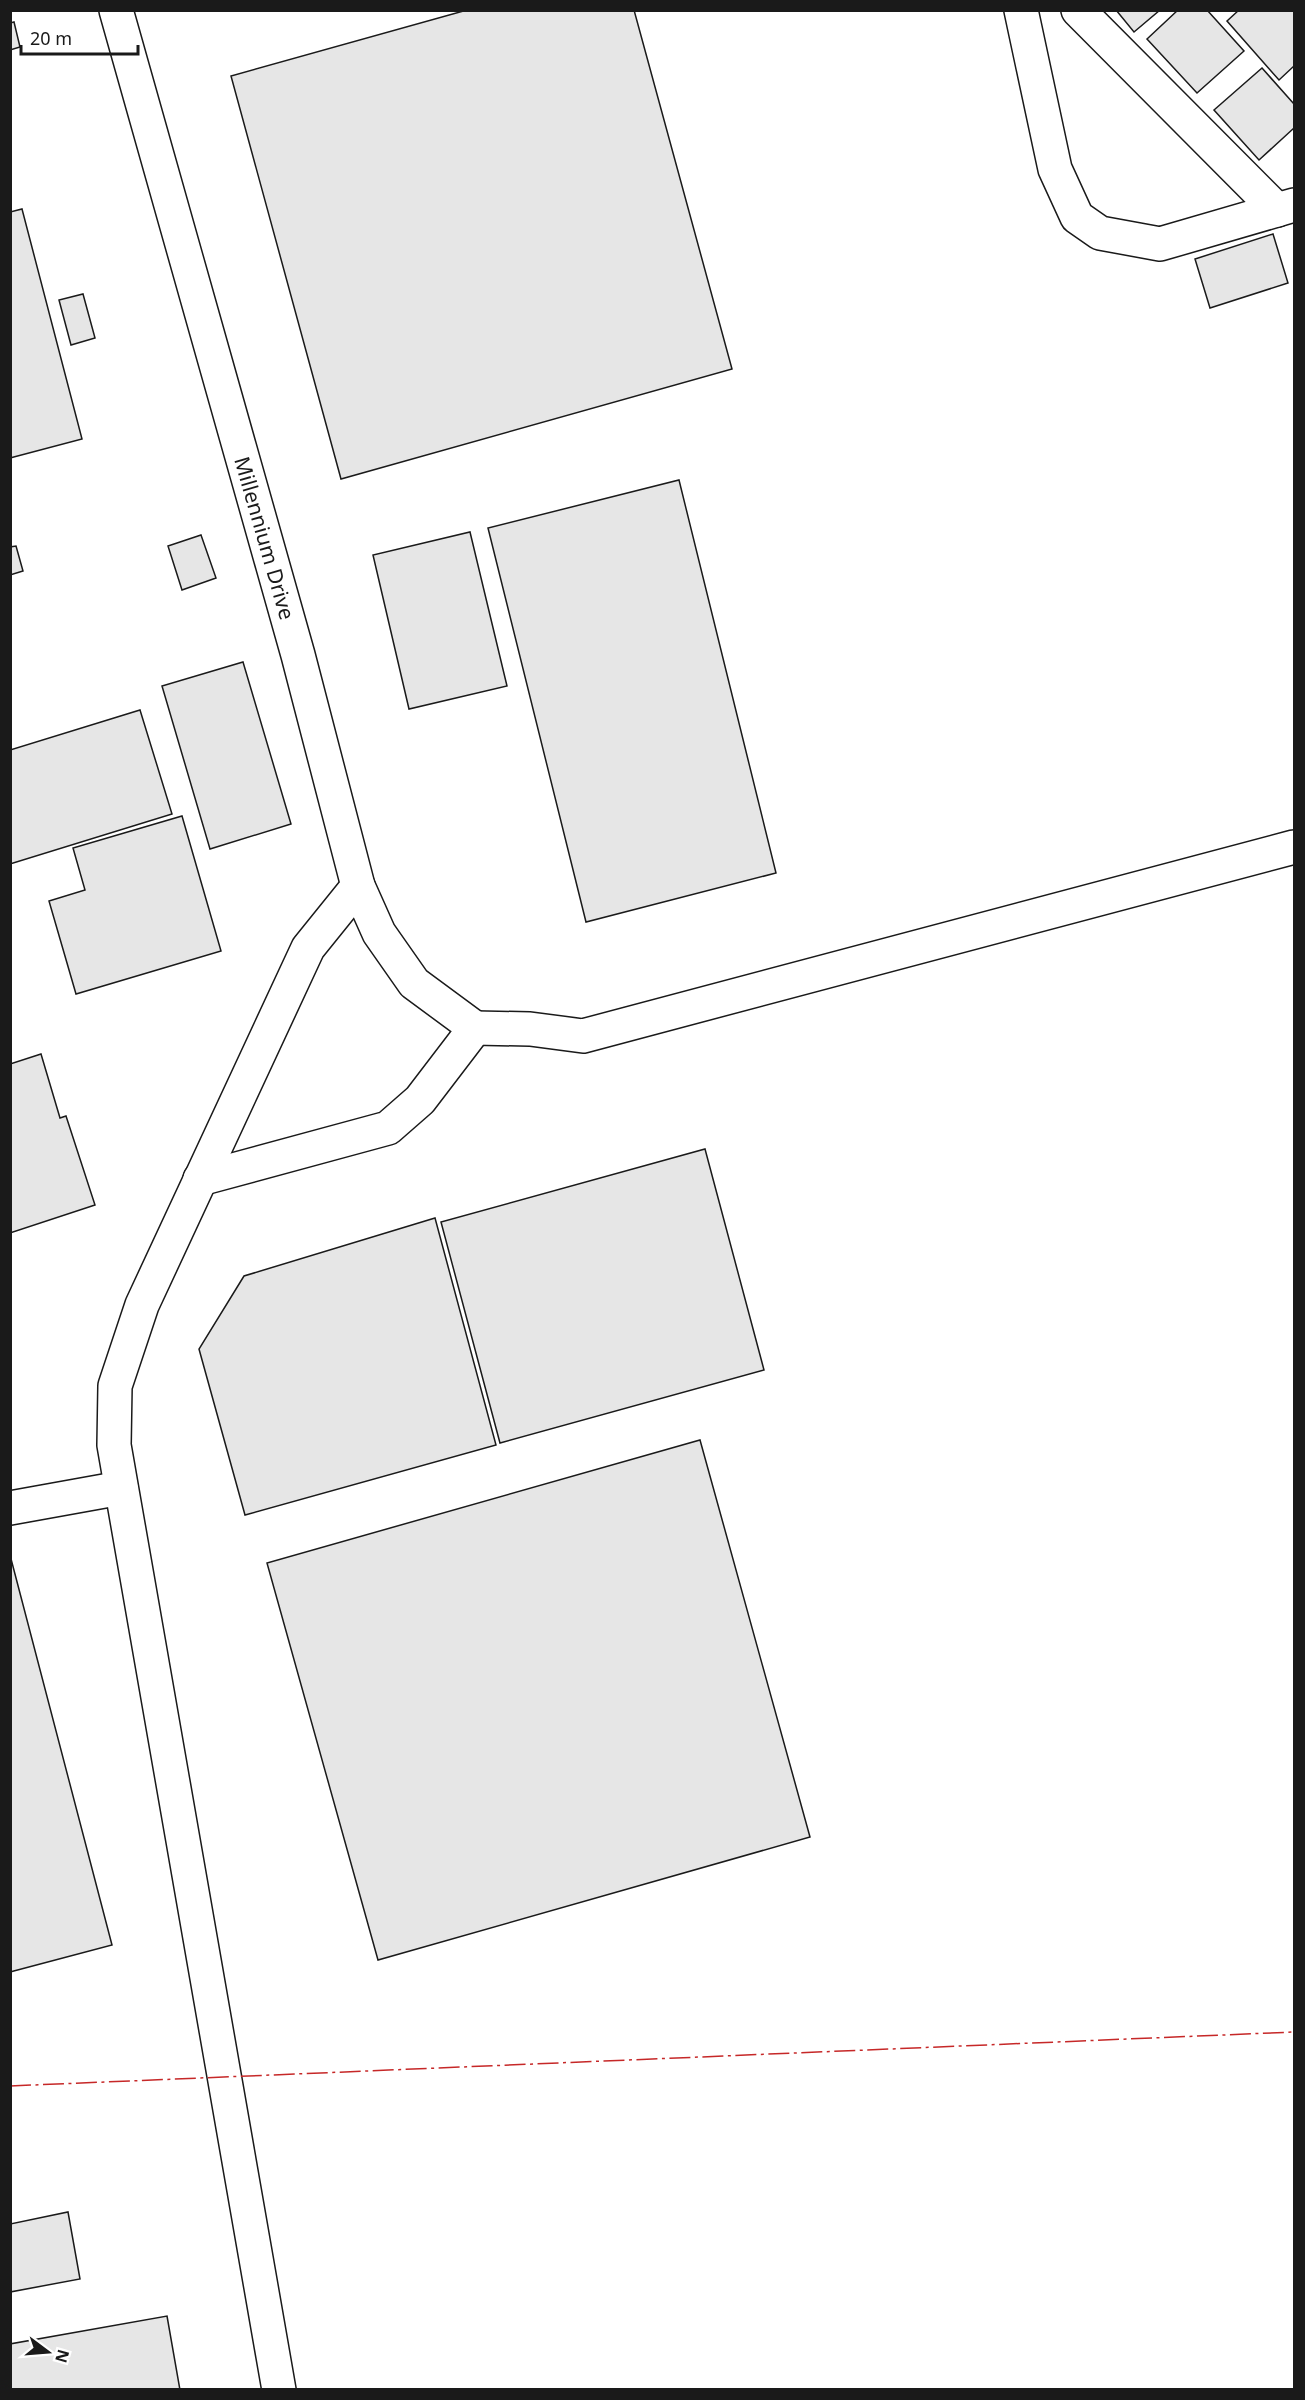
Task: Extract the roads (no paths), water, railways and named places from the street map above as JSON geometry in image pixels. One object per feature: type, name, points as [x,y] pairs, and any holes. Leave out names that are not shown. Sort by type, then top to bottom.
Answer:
[{"type":"street","name":"Millennium Drive","points":[[116,10],[298,655],[357,886],[379,933],[414,983],[475,1028]]},
{"type":"street","points":[[1021,10],[1055,170],[1077,217],[1100,233],[1160,244],[1286,207]]},
{"type":"street","points":[[1078,10],[1286,207]]},
{"type":"street","points":[[200,1179],[388,1128],[420,1100],[475,1028],[530,1029],[583,1036],[1294,847]]},
{"type":"street","points":[[279,2390],[114,1445],[116,1386],[142,1305],[308,948],[357,886]]},
{"type":"street","points":[[10,1508],[121,1488]]}]
